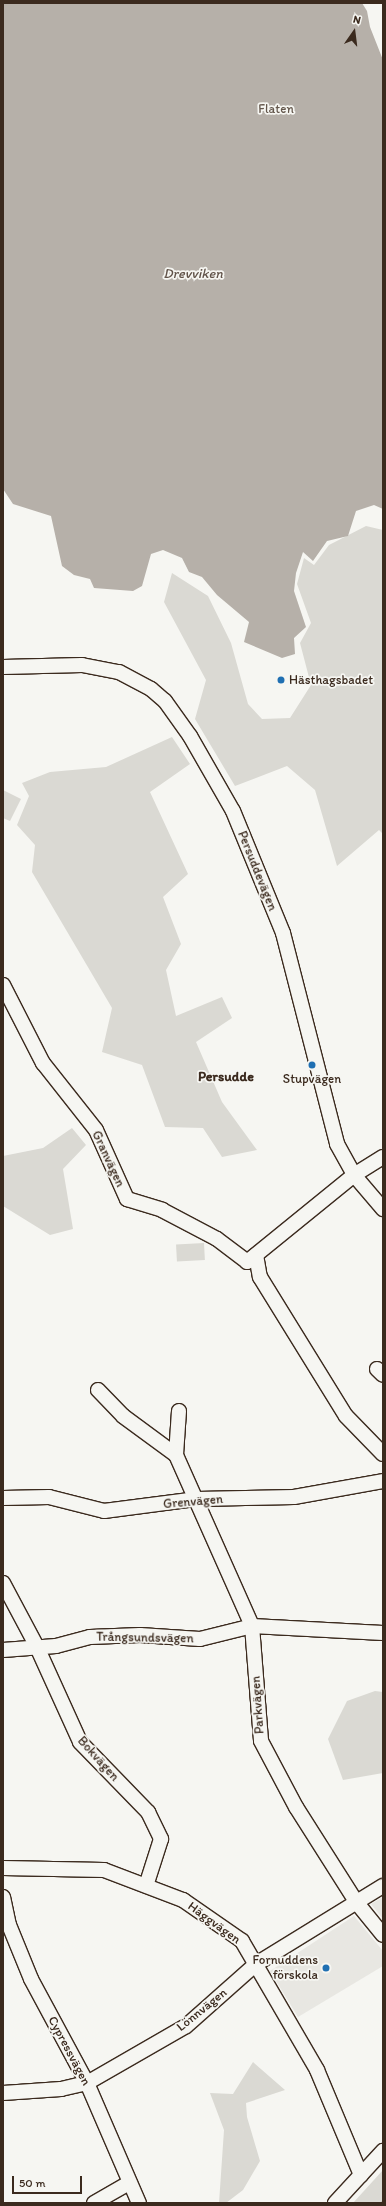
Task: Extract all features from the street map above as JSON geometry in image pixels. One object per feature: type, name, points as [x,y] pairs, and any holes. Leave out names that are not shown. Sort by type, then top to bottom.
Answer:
[{"type":"street","name":"Persuddevägen","points":[[3,667],[82,665],[119,672],[151,689],[160,697],[190,736],[233,811],[283,933],[337,1144],[354,1176],[383,1209]]},
{"type":"street","name":"Granvägen","points":[[3,985],[43,1064],[96,1130],[127,1199],[162,1210],[251,1259]]},
{"type":"street","points":[[383,1157],[354,1176],[251,1259],[260,1277],[346,1416],[383,1454]]},
{"type":"street","name":"Parkvägen","points":[[98,1390],[123,1416],[176,1455],[197,1499],[252,1626],[260,1741],[296,1807],[357,1903],[383,1934]]},
{"type":"street","name":"Parkvägen","points":[[176,1455],[179,1411]]},
{"type":"street","name":"Grenvägen","points":[[3,1498],[49,1497],[104,1511],[197,1499],[294,1497],[383,1481]]},
{"type":"street","name":"Bokvägen","points":[[3,1584],[37,1647],[80,1742],[148,1812],[161,1839],[146,1886]]},
{"type":"street","name":"Trångsundsvägen","points":[[3,1650],[56,1646],[90,1637],[140,1635],[200,1639],[252,1626],[383,1634]]},
{"type":"street","name":"Häggvägen","points":[[3,1868],[104,1870],[183,1900],[242,1942],[317,2070],[361,2175]]},
{"type":"street","name":"Lönnvägen","points":[[3,2093],[61,2088],[87,2083],[186,2026],[256,1964],[383,1886]]},
{"type":"street","name":"Cypressvägen","points":[[3,1897],[9,1925],[31,1979],[87,2083],[129,2183],[139,2203]]},
{"type":"street","points":[[335,2203],[383,2151]]},
{"type":"street","points":[[94,2203],[129,2183]]},
{"type":"shaded area","points":[[366,526],[383,530],[383,834],[379,830],[337,866],[315,790],[287,766],[235,786],[195,719],[206,680],[164,602],[172,573],[208,596],[231,643],[248,704],[262,719],[290,718],[311,685],[300,643],[311,623],[297,584],[304,558],[314,565],[329,545]]},
{"type":"shaded area","points":[[172,737],[190,764],[150,792],[188,874],[163,897],[181,944],[166,970],[176,1016],[222,997],[232,1018],[196,1042],[222,1102],[257,1150],[222,1157],[203,1128],[165,1127],[142,1065],[102,1052],[112,1008],[32,872],[35,845],[17,825],[29,796],[22,783],[50,772],[106,767]]},
{"type":"shaded area","points":[[3,790],[21,799],[10,821],[3,818]]},
{"type":"shaded area","points":[[72,1128],[86,1145],[63,1169],[73,1229],[50,1235],[3,1206],[3,1156],[43,1148]]},
{"type":"shaded area","points":[[204,1243],[205,1260],[177,1261],[176,1244]]},
{"type":"shaded area","points":[[375,1691],[383,1692],[383,1773],[343,1780],[328,1739],[347,1701]]},
{"type":"shaded area","points":[[383,1897],[383,1919],[371,1904]]},
{"type":"shaded area","name":"Fornuddens förskola","points":[[354,1916],[383,1951],[383,1966],[298,2017],[270,1971]]},
{"type":"shaded area","points":[[253,2062],[285,2090],[246,2103],[247,2117],[260,2161],[243,2190],[226,2203],[219,2203],[224,2130],[210,2093],[233,2094]]},
{"type":"shaded area","points":[[383,2170],[383,2203],[353,2203]]},
{"type":"water","name":"Drevviken","points":[[3,3],[362,3],[367,11],[370,27],[383,60],[383,509],[374,505],[356,511],[348,536],[327,541],[313,561],[303,552],[296,573],[294,591],[306,627],[294,638],[295,654],[282,658],[244,642],[249,622],[217,595],[202,577],[189,572],[182,558],[163,550],[151,554],[142,586],[133,591],[94,588],[90,579],[74,575],[62,566],[51,516],[13,504],[3,489]]},
{"type":"place","name":"Hästhagsbadet","points":[[281,680]]},
{"type":"place","name":"Stupvägen","points":[[312,1065]]},
{"type":"place","name":"Fornuddens förskola","points":[[326,1968]]},
{"type":"district","name":"Persudde","points":[[226,1077]]},
{"type":"park label","name":"Flaten","points":[[276,109]]}]
